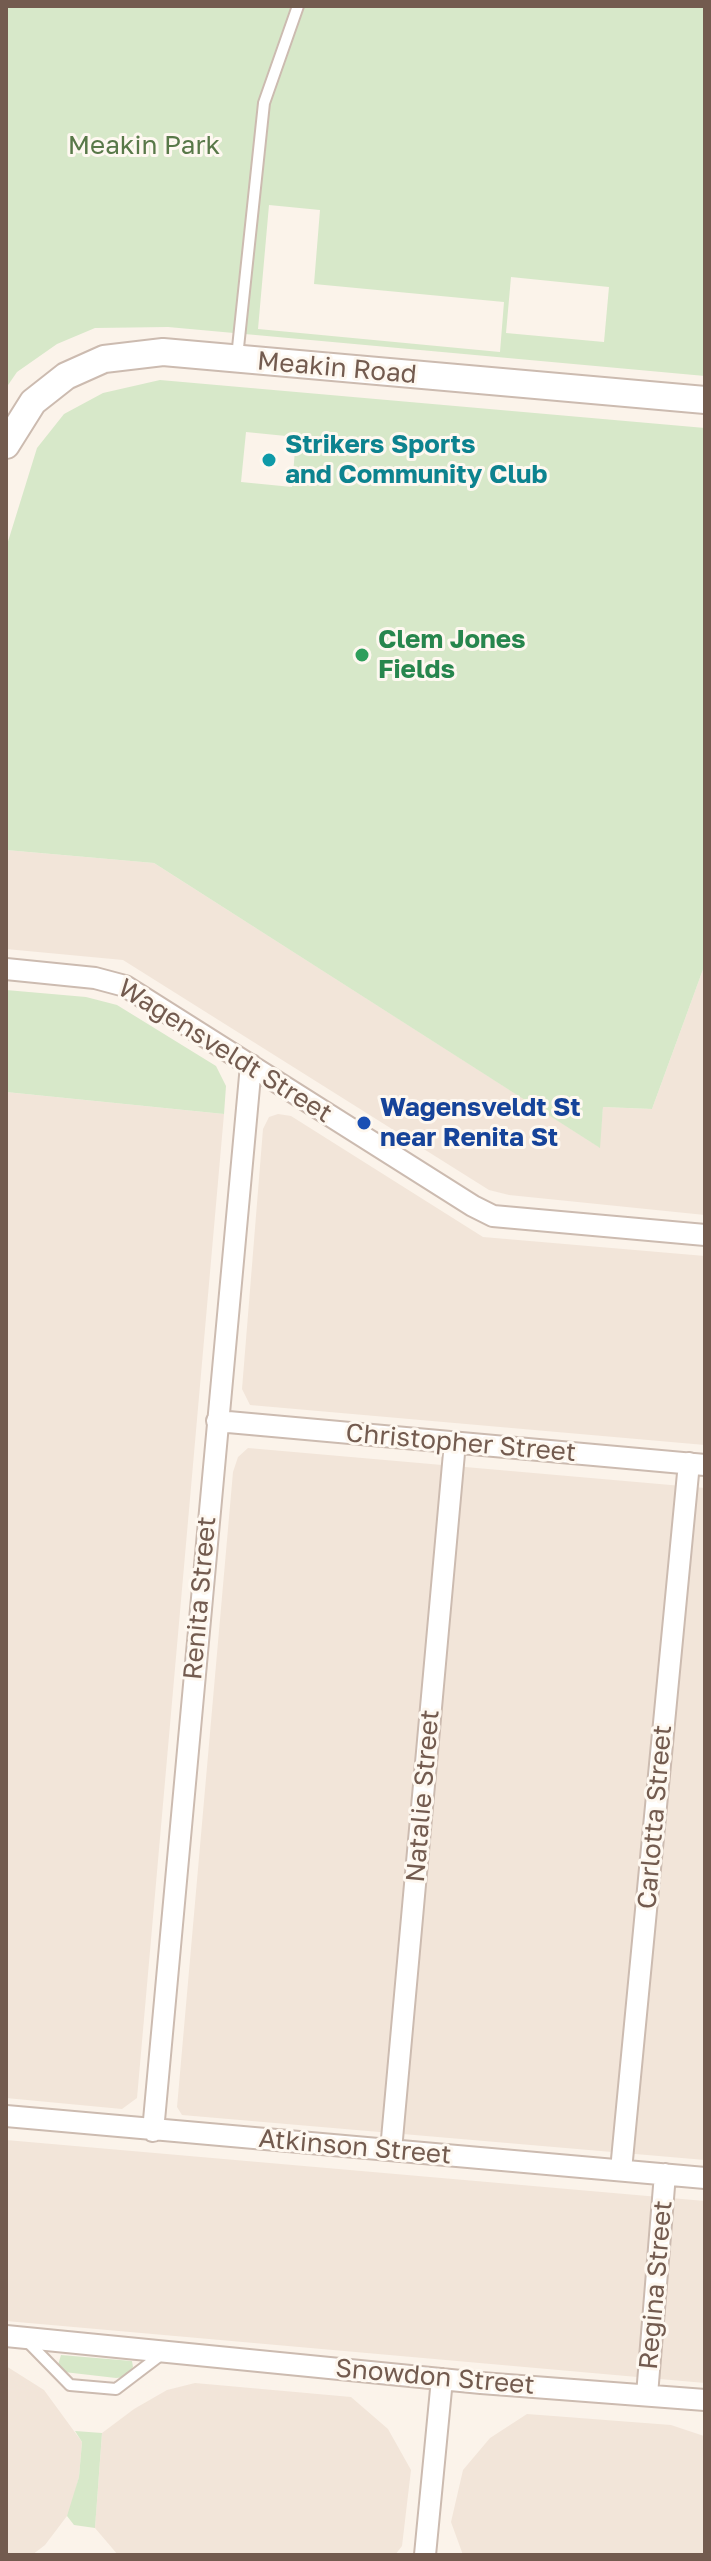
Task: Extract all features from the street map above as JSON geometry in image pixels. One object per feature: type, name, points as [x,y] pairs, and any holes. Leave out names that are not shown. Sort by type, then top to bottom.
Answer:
[{"type":"street","name":"Meakin Road","points":[[6,445],[33,402],[66,376],[104,359],[163,352],[705,400]]},
{"type":"street","name":"Wagensveldt Street","points":[[6,969],[95,978],[125,986],[493,1216],[705,1235]]},
{"type":"street","name":"Renita Street","points":[[153,2131],[251,1065]]},
{"type":"street","name":"Christopher Street","points":[[217,1421],[697,1464]]},
{"type":"street","name":"Natalie Street","points":[[391,2150],[455,1442]]},
{"type":"street","name":"Carlotta Street","points":[[621,2170],[697,1464]]},
{"type":"street","name":"Atkinson Street","points":[[6,2116],[705,2178]]},
{"type":"street","name":"Regina Street","points":[[647,2395],[665,2174]]},
{"type":"street","name":"Snowdon Street","points":[[15,2337],[442,2379],[705,2400]]},
{"type":"street","points":[[425,2555],[442,2379]]},
{"type":"lane","points":[[237,359],[264,103],[298,6]]},
{"type":"lane","name":"Snowdon Street","points":[[15,2337],[70,2385],[116,2389],[166,2351]]},
{"type":"shaded area","points":[[6,850],[154,863],[599,1147],[603,1107],[652,1109],[705,964],[705,1215],[509,1195],[489,1190],[123,960],[6,949]]},
{"type":"shaded area","points":[[6,1092],[224,1114],[137,2098],[122,2109],[6,2098]]},
{"type":"shaded area","points":[[278,1114],[291,1116],[483,1237],[705,1256],[705,1445],[250,1405],[242,1389],[263,1129],[269,1117]]},
{"type":"shaded area","points":[[248,1448],[705,1488],[705,2160],[182,2115],[177,2107],[233,1472],[238,1457]]},
{"type":"shaded area","points":[[6,2140],[705,2201],[705,2383],[6,2321]]},
{"type":"shaded area","points":[[6,2366],[44,2390],[82,2442],[79,2477],[70,2512],[45,2545],[32,2555],[6,2555]]},
{"type":"shaded area","points":[[195,2383],[351,2397],[388,2429],[411,2470],[402,2546],[395,2555],[118,2555],[95,2528],[102,2433],[167,2390]]},
{"type":"shaded area","points":[[527,2414],[671,2425],[704,2436],[705,2555],[463,2555],[451,2522],[463,2470],[490,2438]]},
{"type":"green space","name":"Meakin Park","points":[[6,6],[705,6],[705,376],[168,327],[95,328],[57,344],[17,372],[6,388]],"holes":[[[269,205],[320,210],[314,284],[504,302],[500,352],[258,329]],[[511,277],[609,287],[604,342],[506,333]]]},
{"type":"green space","points":[[160,380],[705,428],[705,964],[652,1109],[603,1107],[600,1148],[154,863],[6,850],[6,548],[37,448],[64,414],[103,393]],"holes":[[[246,432],[296,437],[292,487],[241,482]]]},
{"type":"green space","points":[[6,990],[86,997],[117,1005],[216,1066],[226,1086],[224,1114],[6,1092]]},
{"type":"green space","points":[[61,2355],[132,2361],[133,2367],[125,2377],[116,2378],[64,2372],[58,2365]]},
{"type":"green space","points":[[75,2431],[102,2433],[95,2528],[74,2525],[67,2516],[79,2477],[82,2442]]},
{"type":"place","name":"Strikers Sports and Community Club","points":[[269,460]]},
{"type":"place","name":"Clem Jones Fields","points":[[362,655]]},
{"type":"place","name":"Wagensveldt St near Renita St","points":[[364,1123]]}]
